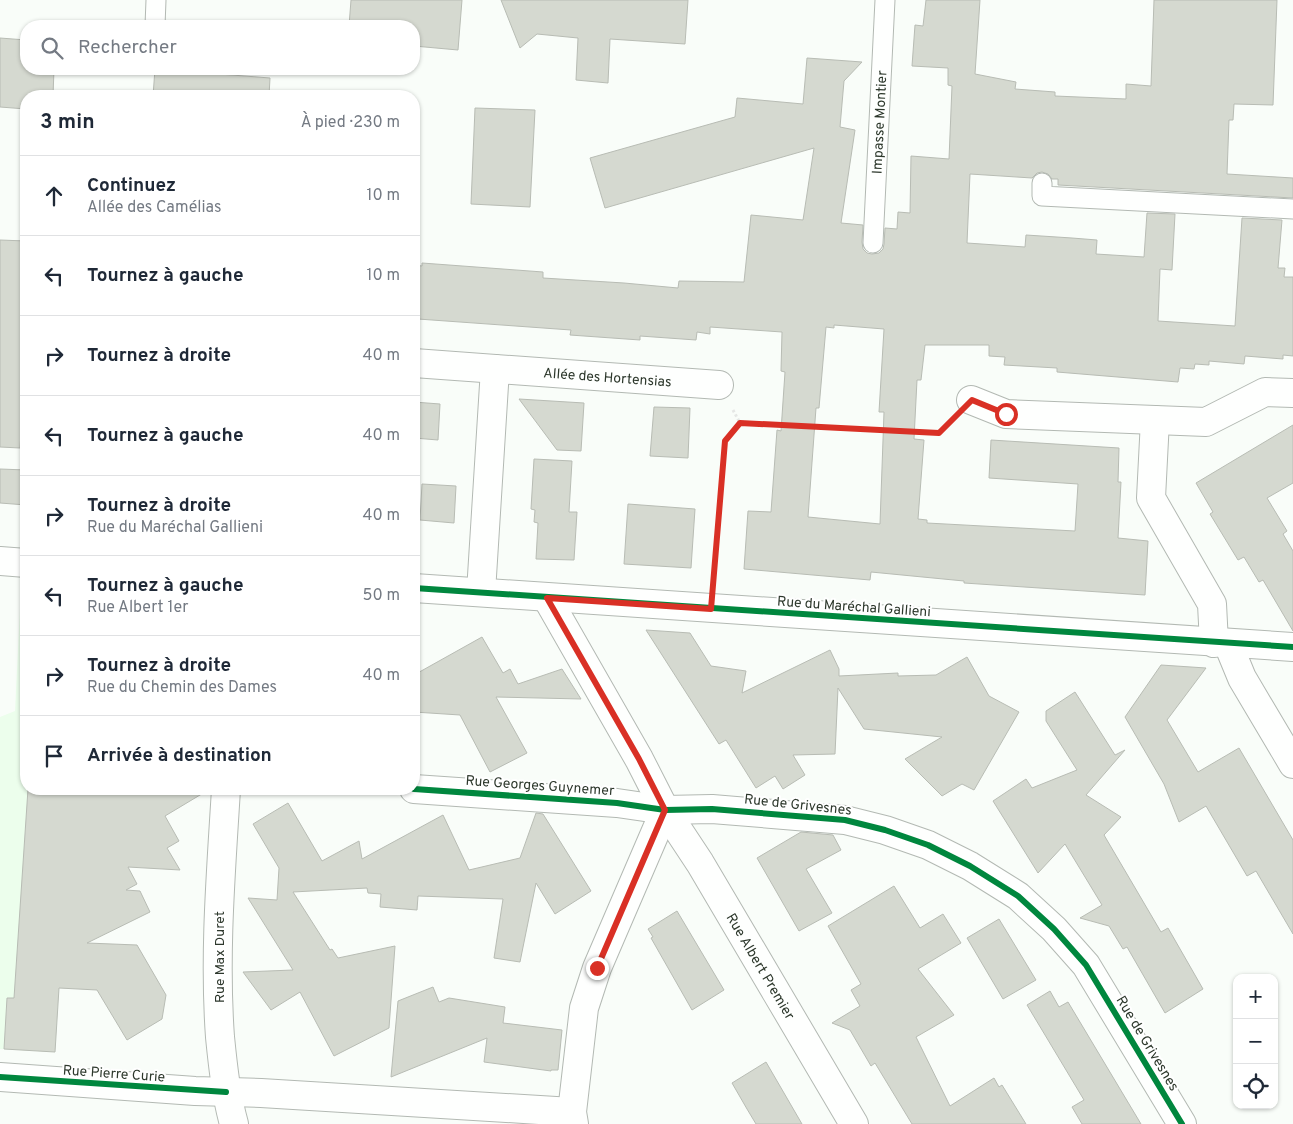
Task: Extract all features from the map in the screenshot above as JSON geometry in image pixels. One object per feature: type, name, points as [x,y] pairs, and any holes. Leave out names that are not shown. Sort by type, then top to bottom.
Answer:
[{"type":"street","name":"Allée des Hortensias","points":[[420,363],[720,385]]},
{"type":"street","points":[[481,592],[495,368]]},
{"type":"street","points":[[972,400],[1006,414],[1206,422],[1265,392],[1293,393]]},
{"type":"street","points":[[1155,420],[1150,498],[1212,604],[1221,643],[1293,764]]},
{"type":"street","points":[[0,561],[20,563]]},
{"type":"street","name":"Rue du Maréchal Gallieni","points":[[420,588],[1293,647]]},
{"type":"street","name":"Rue Albert Premier","points":[[547,598],[639,759],[665,810],[700,863],[854,1124]]},
{"type":"street","name":"Rue Georges Guynemer","points":[[420,789],[617,803],[665,810]]},
{"type":"street","name":"Rue Max Duret","points":[[226,795],[217,933],[218,1014],[226,1092],[234,1124]]},
{"type":"street","name":"Rue de Grivesnes","points":[[665,810],[712,809],[845,820],[886,830],[928,845],[970,866],[1018,896],[1054,930],[1086,965],[1182,1124]]},
{"type":"street","points":[[573,1118],[584,1008],[597,968],[665,810]]},
{"type":"street","name":"Rue Pierre Curie","points":[[0,1077],[261,1093],[573,1118]]},
{"type":"lane","points":[[155,20],[156,0]]},
{"type":"lane","name":"Impasse Montier","points":[[873,243],[885,0]]},
{"type":"lane","points":[[1042,183],[1042,196],[1293,209]]},
{"type":"path","points":[[720,385],[740,423]]},
{"type":"path","points":[[740,423],[939,433],[972,400]]},
{"type":"path","points":[[711,609],[725,441],[740,423]]},
{"type":"shaded area","points":[[20,608],[20,795],[71,795],[55,1052],[0,1049],[0,717],[15,711]]},
{"type":"building","points":[[351,0],[462,0],[458,50],[420,47],[420,20],[349,20]]},
{"type":"building","points":[[501,0],[688,0],[685,44],[610,39],[608,83],[576,80],[578,38],[537,34],[520,48]]},
{"type":"building","points":[[926,0],[980,0],[975,74],[1016,82],[1015,89],[1055,92],[1055,96],[1126,99],[1126,84],[1151,86],[1154,0],[1277,0],[1273,105],[1234,104],[1233,120],[1229,120],[1227,174],[1293,178],[1293,198],[1058,185],[1058,179],[1052,179],[1048,174],[1042,172],[1037,173],[1032,178],[970,174],[967,243],[1025,247],[1026,235],[1072,238],[1097,240],[1096,254],[1144,257],[1147,213],[1175,214],[1172,270],[1160,269],[1158,321],[1235,326],[1242,218],[1282,220],[1278,268],[1285,268],[1284,277],[1293,277],[1293,356],[1283,355],[1283,359],[1245,356],[1244,364],[1209,361],[1209,365],[1195,364],[1194,369],[1180,368],[1178,382],[1057,372],[1057,368],[1004,365],[1005,357],[989,356],[989,345],[925,345],[921,380],[917,380],[914,439],[924,440],[918,519],[927,520],[927,523],[1075,531],[1078,484],[989,478],[991,440],[1119,448],[1118,482],[1121,482],[1118,538],[1148,541],[1145,595],[964,583],[964,581],[871,572],[870,580],[744,569],[748,511],[771,512],[777,430],[781,431],[785,372],[781,371],[782,332],[710,327],[710,334],[697,332],[696,340],[640,336],[640,340],[570,335],[571,330],[420,319],[420,266],[422,266],[422,263],[543,272],[543,278],[678,288],[679,281],[744,282],[751,215],[803,220],[814,148],[605,208],[590,158],[735,117],[737,98],[803,104],[807,58],[862,62],[844,81],[840,127],[855,130],[841,223],[863,225],[863,249],[867,253],[879,253],[883,249],[885,228],[897,229],[898,212],[910,213],[911,156],[949,159],[952,86],[948,85],[948,68],[912,66],[915,25],[923,26]],"holes":[[[834,325],[884,329],[879,412],[884,412],[880,524],[808,517],[816,408],[819,408],[826,327],[834,328]]]},
{"type":"building","points":[[0,38],[20,40],[20,75],[54,75],[53,90],[20,90],[20,109],[0,107]]},
{"type":"building","points":[[155,75],[232,75],[270,78],[269,90],[153,90]]},
{"type":"building","points":[[475,108],[535,110],[530,207],[471,204]]},
{"type":"building","points":[[0,240],[20,241],[20,448],[0,447]]},
{"type":"building","points":[[519,399],[584,403],[581,451],[557,450]]},
{"type":"building","points":[[420,402],[440,404],[438,440],[420,438]]},
{"type":"building","points":[[654,407],[690,408],[688,458],[650,456]]},
{"type":"building","points":[[1293,425],[1293,483],[1267,498],[1287,531],[1283,534],[1293,551],[1293,631],[1263,580],[1259,582],[1244,557],[1238,560],[1210,514],[1213,512],[1196,483]]},
{"type":"building","points":[[534,459],[572,461],[569,512],[577,512],[574,560],[536,559],[538,523],[534,522],[535,510],[531,509]]},
{"type":"building","points":[[0,469],[20,470],[20,505],[0,503]]},
{"type":"building","points":[[422,484],[456,486],[454,523],[420,520]]},
{"type":"building","points":[[628,504],[695,509],[691,568],[624,564]]},
{"type":"building","points":[[646,630],[690,633],[711,666],[746,671],[742,693],[830,650],[839,669],[839,676],[898,673],[898,676],[936,675],[967,657],[989,696],[1019,712],[974,790],[962,784],[942,796],[905,759],[942,737],[864,729],[838,688],[835,754],[793,755],[805,775],[783,789],[775,776],[756,788],[726,740],[719,744]]},
{"type":"building","points":[[482,637],[503,673],[510,669],[518,684],[562,669],[581,699],[496,697],[527,753],[490,772],[460,715],[420,712],[420,672]]},
{"type":"building","points":[[1161,665],[1206,668],[1167,720],[1198,772],[1239,748],[1293,840],[1293,934],[1256,871],[1247,876],[1206,806],[1179,822],[1164,784],[1125,717]]},
{"type":"building","points":[[1075,692],[1115,755],[1125,750],[1086,795],[1121,817],[1104,835],[1161,932],[1168,928],[1203,989],[1165,1013],[1127,947],[1123,949],[1109,926],[1080,918],[1102,905],[1065,844],[1038,873],[993,801],[1026,779],[1032,788],[1077,770],[1046,721],[1046,711]]},
{"type":"building","points":[[28,795],[200,795],[165,816],[179,841],[167,848],[180,870],[128,867],[137,884],[126,890],[140,891],[150,912],[87,943],[137,945],[166,995],[162,1019],[127,1040],[97,990],[59,988],[55,1052],[4,1049],[7,998],[14,998]]},
{"type":"building","points":[[288,803],[322,861],[359,841],[362,859],[443,815],[469,870],[520,858],[536,813],[543,814],[591,891],[555,914],[536,883],[520,962],[494,958],[503,899],[418,896],[417,910],[380,907],[381,894],[368,893],[367,888],[293,892],[330,950],[332,949],[338,958],[395,946],[389,1028],[334,1056],[300,992],[271,1010],[243,972],[293,970],[248,898],[277,900],[279,868],[253,824]]},
{"type":"building","points":[[801,832],[833,835],[841,850],[806,869],[832,913],[799,931],[757,858]]},
{"type":"building","points":[[894,886],[920,928],[943,914],[961,943],[918,969],[954,1015],[916,1037],[950,1106],[994,1078],[999,1087],[1002,1085],[1026,1124],[912,1124],[875,1063],[871,1066],[850,1030],[832,1023],[860,1006],[851,990],[861,984],[828,926]]},
{"type":"building","points":[[677,911],[724,990],[692,1010],[651,938],[653,937],[648,929]]},
{"type":"building","points":[[999,919],[1036,980],[1003,999],[967,938]]},
{"type":"building","points":[[433,987],[439,1002],[449,998],[505,1007],[503,1023],[562,1030],[558,1070],[551,1071],[484,1062],[487,1038],[391,1077],[398,1001]]},
{"type":"building","points":[[1050,991],[1059,1007],[1068,1002],[1141,1124],[1082,1124],[1072,1107],[1084,1100],[1027,1005]]},
{"type":"building","points":[[766,1062],[802,1124],[756,1124],[747,1109],[732,1083]]},
{"type":"cycle path","points":[[420,588],[1293,647]]},
{"type":"cycle path","points":[[420,789],[617,803],[665,810],[712,809],[845,820],[885,830],[928,845],[970,866],[1018,896],[1054,929],[1086,965],[1182,1124]]},
{"type":"cycle path","points":[[0,1077],[226,1092]]},
{"type":"route","points":[[597,968],[665,810],[639,759],[547,598],[711,609],[725,441],[740,423],[939,433],[972,400],[1006,414]]}]
